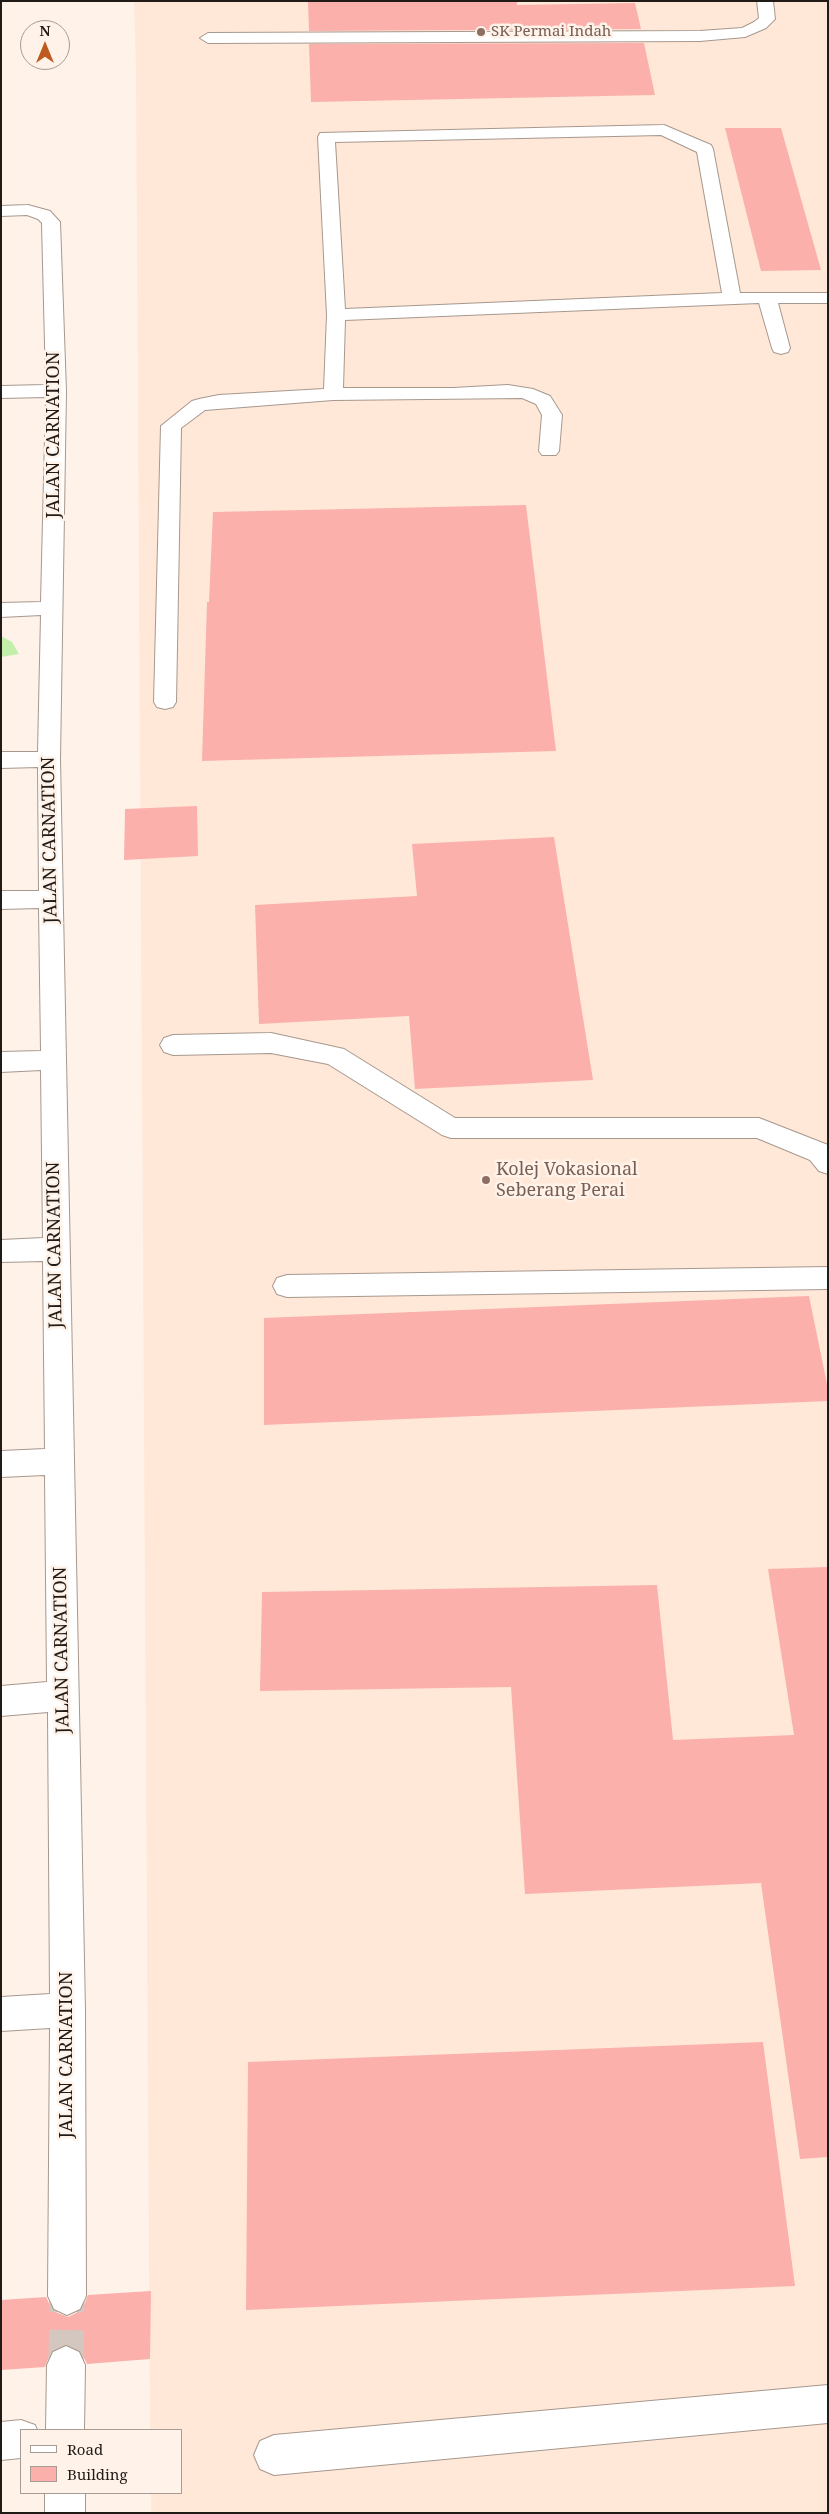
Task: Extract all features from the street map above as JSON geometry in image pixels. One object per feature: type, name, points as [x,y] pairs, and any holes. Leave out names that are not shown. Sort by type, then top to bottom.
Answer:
[{"type":"street","points":[[208,38],[700,36],[745,32],[760,25],[767,18],[765,1]]},
{"type":"street","points":[[333,394],[336,315],[326,137],[664,130],[705,149],[732,298]]},
{"type":"street","name":"JALAN CARNATION","points":[[14,211],[44,215],[52,222],[56,391],[49,759],[52,1060],[68,2010],[67,2296]]},
{"type":"street","points":[[336,315],[732,298],[828,298]]},
{"type":"street","points":[[767,298],[781,348]]},
{"type":"street","points":[[165,702],[171,426],[199,405],[219,401],[333,394],[461,393],[508,390],[526,393],[543,400],[552,415],[549,451]]},
{"type":"street","points":[[1,392],[56,391]]},
{"type":"street","points":[[1,610],[52,608]]},
{"type":"street","points":[[1,760],[49,759]]},
{"type":"street","points":[[1,900],[51,898]]},
{"type":"street","points":[[173,1045],[271,1043],[335,1056],[451,1128],[760,1128],[819,1153],[828,1164]]},
{"type":"street","points":[[1,1062],[52,1060]]},
{"type":"street","points":[[1,1251],[55,1249]]},
{"type":"street","points":[[287,1286],[828,1278]]},
{"type":"street","points":[[1,1464],[59,1461]]},
{"type":"street","points":[[1,1701],[63,1696]]},
{"type":"street","points":[[1,2014],[68,2010]]},
{"type":"street","points":[[65,2429],[66,2366]]},
{"type":"street","points":[[274,2455],[828,2404]]},
{"type":"street","points":[[1,2441],[20,2439]]},
{"type":"street","points":[[64,2513],[65,2494]]},
{"type":"shaded area","name":"Kolej Vokasional Seberang Perai","points":[[134,1],[828,1],[828,2513],[151,2513],[151,2494],[182,2494],[182,2429],[150,2429],[136,69]]},
{"type":"green space","points":[[1,636],[12,642],[19,654],[1,657]]},
{"type":"building","points":[[308,1],[517,1],[517,5],[635,3],[641,29],[309,31]]},
{"type":"building","points":[[644,43],[655,95],[311,102],[309,44]]},
{"type":"building","points":[[725,128],[781,128],[821,270],[761,271]]},
{"type":"building","points":[[526,505],[556,751],[202,761],[207,602],[209,602],[213,512]]},
{"type":"building","points":[[197,806],[198,856],[124,860],[125,809]]},
{"type":"building","points":[[554,837],[593,1080],[415,1089],[409,1016],[259,1024],[255,905],[417,896],[412,844]]},
{"type":"building","points":[[809,1296],[828,1389],[828,1401],[264,1425],[264,1318]]},
{"type":"building","points":[[828,1567],[828,2157],[800,2159],[761,1883],[525,1894],[511,1687],[260,1691],[262,1592],[657,1585],[673,1740],[794,1735],[768,1569]]},
{"type":"building","points":[[763,2042],[795,2286],[246,2310],[248,2062]]},
{"type":"building","points":[[151,2291],[150,2359],[87,2364],[80,2350],[65,2344],[51,2351],[45,2367],[1,2370],[1,2300],[46,2297],[53,2311],[68,2317],[82,2310],[88,2295]]},
{"type":"tunnel","points":[[66,2365],[67,2296]]},
{"type":"place","name":"SK Permai Indah","points":[[481,32]]},
{"type":"place","name":"Kolej Vokasional Seberang Perai","points":[[486,1180]]}]
